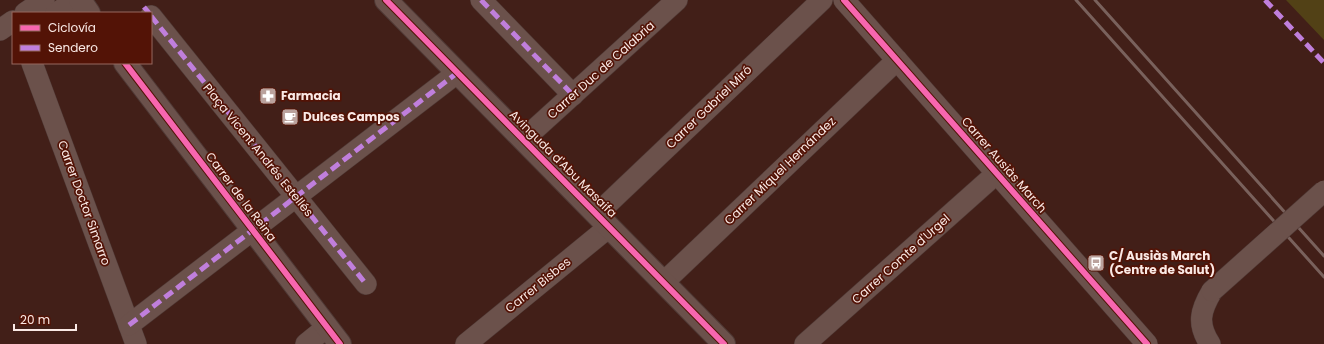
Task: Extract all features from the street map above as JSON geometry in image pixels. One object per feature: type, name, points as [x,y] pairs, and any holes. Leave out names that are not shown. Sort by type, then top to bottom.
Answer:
[{"type":"street","points":[[26,12],[44,0]]},
{"type":"street","points":[[58,12],[78,0],[88,12]]},
{"type":"street","name":"Avinguda d'Abu Masaifa","points":[[386,0],[724,344]]},
{"type":"street","points":[[481,0],[573,95]]},
{"type":"street","name":"Carrer Duc de Calabria","points":[[524,139],[678,0]]},
{"type":"street","name":"Carrer Gabriel Miró","points":[[603,220],[822,0]]},
{"type":"street","name":"Carrer Ausiàs March","points":[[844,0],[1147,344]]},
{"type":"street","name":"Plaça Vicent Andrés Estellés","points":[[152,17],[366,284]]},
{"type":"street","name":"Carrer Miquel Hernández","points":[[664,282],[897,60]]},
{"type":"street","name":"Carrer de la Reina","points":[[126,64],[340,344]]},
{"type":"street","name":"Carrer Doctor Simarro","points":[[36,69],[136,344]]},
{"type":"street","points":[[129,325],[457,73]]},
{"type":"street","name":"Carrer Comte d'Urgel","points":[[805,344],[997,173]]},
{"type":"street","points":[[1210,344],[1205,336],[1201,324],[1202,312],[1212,291],[1324,191]]},
{"type":"street","name":"Carrer Bisbes","points":[[466,344],[603,220]]},
{"type":"street","points":[[306,344],[327,327]]},
{"type":"shaded area","points":[[1286,0],[1324,0],[1324,40]]},
{"type":"railway","points":[[1076,0],[1324,277]]},
{"type":"railway","points":[[1095,0],[1324,256]]},
{"type":"marked path","points":[[481,0],[573,95]]},
{"type":"marked path","points":[[1265,0],[1324,63]]},
{"type":"marked path","points":[[144,7],[148,12]]},
{"type":"marked path","points":[[152,17],[366,284]]},
{"type":"marked path","points":[[129,325],[457,73]]},
{"type":"cycle path","points":[[386,0],[724,344]]},
{"type":"cycle path","points":[[844,0],[1147,344]]},
{"type":"cycle path","points":[[126,64],[340,344]]},
{"type":"place","name":"Farmacia","points":[[268,96]]},
{"type":"place","name":"Dulces Campos","points":[[290,117]]},
{"type":"place","name":"C/ Ausiàs March (Centre de Salut)","points":[[1096,263]]}]
